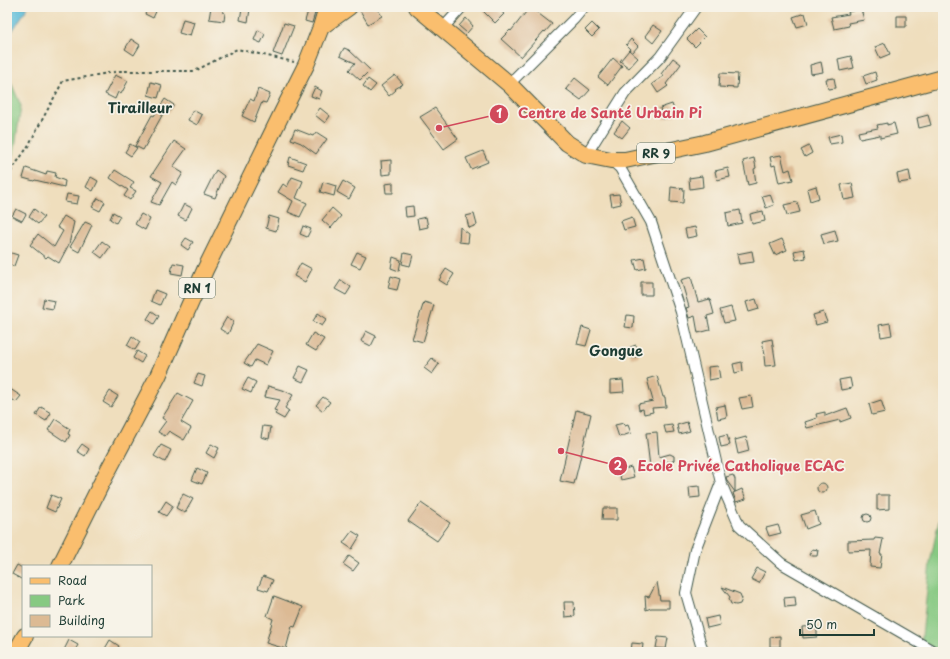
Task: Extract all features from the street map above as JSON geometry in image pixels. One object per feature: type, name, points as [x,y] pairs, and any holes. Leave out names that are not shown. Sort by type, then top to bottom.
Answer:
[{"type":"main road","name":"RN 1","points":[[60,565],[158,376],[205,270],[306,65],[327,7]]},
{"type":"main road","points":[[321,27],[349,7]]},
{"type":"main road","name":"RR 9","points":[[417,7],[509,84],[567,143],[586,155],[611,160],[625,160],[705,143],[943,78]]},
{"type":"main road","points":[[16,652],[24,637]]},
{"type":"street","points":[[442,28],[462,7]]},
{"type":"street","points":[[509,84],[574,19],[584,7]]},
{"type":"street","points":[[586,155],[625,93],[660,57],[696,7]]},
{"type":"street","points":[[611,160],[620,168],[652,222],[681,312],[721,483],[739,525],[781,563],[935,652]]},
{"type":"street","points":[[703,652],[686,593],[695,550],[721,483]]},
{"type":"path","points":[[7,177],[27,148],[63,81],[120,71],[195,71],[237,48],[306,65]]},
{"type":"green space","points":[[7,73],[21,106],[14,154],[7,163]]},
{"type":"green space","points":[[943,500],[943,652],[922,652],[921,645],[930,563]]},
{"type":"water","points":[[7,7],[28,7],[7,39]]},
{"type":"building","points":[[149,7],[158,7],[153,18],[145,14]]},
{"type":"building","points":[[211,7],[224,7],[224,21],[209,19]]},
{"type":"building","points":[[358,7],[376,7],[382,16],[368,24]]},
{"type":"building","points":[[479,7],[496,7],[504,14],[495,23]]},
{"type":"building","points":[[530,7],[552,24],[521,57],[501,39],[510,30],[511,31]]},
{"type":"building","points":[[242,8],[250,9],[248,22],[240,20]]},
{"type":"building","points":[[861,9],[864,20],[848,23],[849,26],[834,29],[831,17],[849,14],[848,12]]},
{"type":"building","points":[[308,11],[315,13],[312,23],[305,21]]},
{"type":"building","points":[[805,13],[808,24],[797,27],[793,17]]},
{"type":"building","points":[[897,16],[906,16],[906,27],[897,27]]},
{"type":"building","points":[[466,18],[473,26],[467,33],[459,26]]},
{"type":"building","points":[[183,19],[194,22],[190,36],[179,33]]},
{"type":"building","points":[[284,23],[294,26],[282,56],[273,53]]},
{"type":"building","points":[[592,23],[599,30],[592,37],[585,30]]},
{"type":"building","points":[[653,25],[662,31],[653,43],[645,36]]},
{"type":"building","points":[[697,29],[705,37],[695,47],[687,39]]},
{"type":"building","points":[[258,30],[265,34],[261,43],[254,40]]},
{"type":"building","points":[[131,39],[140,45],[134,55],[125,49]]},
{"type":"building","points":[[631,39],[638,46],[633,52],[626,45]]},
{"type":"building","points":[[885,43],[890,54],[880,58],[875,47]]},
{"type":"building","points":[[344,48],[349,50],[370,70],[360,80],[349,70],[355,63],[340,56]]},
{"type":"building","points":[[629,50],[638,58],[629,68],[620,61]]},
{"type":"building","points":[[851,56],[854,68],[840,71],[838,59]]},
{"type":"building","points":[[613,58],[622,66],[608,85],[598,77]]},
{"type":"building","points":[[673,58],[681,64],[666,84],[668,86],[658,93],[652,84],[664,76],[661,74]]},
{"type":"building","points":[[821,62],[823,72],[811,74],[810,65]]},
{"type":"building","points":[[875,72],[877,80],[866,84],[863,76]]},
{"type":"building","points":[[720,73],[738,74],[737,88],[719,87]]},
{"type":"building","points":[[115,75],[128,81],[121,94],[118,92],[115,99],[105,94]]},
{"type":"building","points":[[395,75],[403,84],[395,89],[396,90],[389,96],[381,86]]},
{"type":"building","points":[[575,78],[590,90],[581,100],[566,89]]},
{"type":"building","points":[[834,78],[836,88],[828,89],[826,79]]},
{"type":"building","points":[[368,79],[376,85],[370,92],[363,86]]},
{"type":"building","points":[[151,82],[162,85],[158,98],[148,95]]},
{"type":"building","points":[[315,87],[322,91],[319,99],[311,96]]},
{"type":"building","points":[[258,89],[270,94],[266,103],[262,102],[254,122],[242,116],[250,99],[254,101]]},
{"type":"building","points":[[165,99],[174,105],[169,112],[165,110],[143,150],[135,146],[152,115],[154,116]]},
{"type":"building","points":[[672,104],[676,115],[663,119],[660,108]]},
{"type":"building","points":[[320,108],[330,116],[325,123],[315,115]]},
{"type":"building","points":[[435,108],[458,139],[444,149],[420,117]]},
{"type":"building","points":[[193,110],[202,115],[197,125],[188,120]]},
{"type":"building","points":[[928,115],[931,125],[919,128],[917,118]]},
{"type":"building","points":[[622,121],[630,128],[622,138],[614,132]]},
{"type":"building","points":[[887,123],[887,125],[894,123],[897,134],[880,138],[880,135],[860,139],[858,132],[878,128],[877,125]]},
{"type":"building","points":[[295,129],[313,136],[316,132],[327,139],[316,154],[301,143],[291,139]]},
{"type":"building","points":[[841,134],[842,142],[830,144],[828,137]]},
{"type":"building","points":[[174,141],[186,149],[173,167],[183,173],[176,185],[172,182],[159,205],[151,202],[162,182],[151,176]]},
{"type":"building","points":[[130,144],[137,148],[131,156],[125,152]]},
{"type":"building","points":[[809,146],[812,153],[805,157],[801,150]]},
{"type":"building","points":[[483,151],[488,162],[471,169],[466,158]]},
{"type":"building","points":[[781,155],[785,171],[790,169],[793,180],[779,183],[775,165],[772,166],[770,157]]},
{"type":"building","points":[[290,157],[306,163],[303,170],[288,165]]},
{"type":"building","points":[[754,158],[756,183],[748,185],[743,161]]},
{"type":"building","points":[[391,160],[391,174],[382,175],[381,161]]},
{"type":"building","points":[[26,168],[46,175],[47,171],[56,173],[55,177],[65,181],[64,187],[23,178]]},
{"type":"building","points":[[728,168],[730,177],[717,180],[715,171]]},
{"type":"building","points":[[115,170],[134,182],[130,188],[136,191],[130,200],[124,196],[128,190],[110,178]]},
{"type":"building","points":[[216,170],[224,176],[215,198],[204,194]]},
{"type":"building","points":[[909,171],[911,181],[899,183],[897,174]]},
{"type":"building","points":[[702,176],[703,187],[690,189],[689,178]]},
{"type":"building","points":[[91,177],[98,181],[93,191],[86,187]]},
{"type":"building","points":[[292,177],[303,181],[296,198],[307,203],[300,217],[288,212],[293,201],[278,192],[283,184],[287,187]]},
{"type":"building","points":[[343,181],[355,188],[349,199],[337,192]]},
{"type":"building","points":[[323,182],[336,186],[334,196],[320,192]]},
{"type":"building","points":[[393,183],[393,193],[386,193],[385,184]]},
{"type":"building","points":[[852,183],[855,198],[844,200],[841,185]]},
{"type":"building","points":[[816,186],[819,198],[810,201],[807,189]]},
{"type":"building","points":[[671,187],[684,189],[683,203],[670,202]]},
{"type":"building","points":[[67,194],[79,196],[77,204],[65,202]]},
{"type":"building","points":[[619,194],[621,204],[612,206],[610,195]]},
{"type":"building","points":[[770,194],[774,205],[766,208],[762,196]]},
{"type":"building","points":[[98,198],[105,202],[100,211],[92,207]]},
{"type":"building","points":[[797,202],[800,212],[787,215],[784,205]]},
{"type":"building","points":[[184,204],[192,208],[186,220],[178,216]]},
{"type":"building","points":[[413,206],[414,216],[406,217],[405,207]]},
{"type":"building","points":[[332,208],[341,216],[331,228],[322,220]]},
{"type":"building","points":[[16,209],[26,214],[22,221],[12,216]]},
{"type":"building","points":[[34,209],[44,217],[38,224],[29,217]]},
{"type":"building","points":[[740,210],[742,223],[728,226],[726,213]]},
{"type":"building","points":[[763,211],[765,221],[752,224],[750,214]]},
{"type":"building","points":[[113,212],[120,216],[116,223],[110,219]]},
{"type":"building","points":[[141,214],[150,219],[145,230],[135,224]]},
{"type":"building","points":[[474,214],[477,225],[469,228],[466,216]]},
{"type":"building","points":[[64,216],[74,222],[69,244],[59,263],[48,256],[46,258],[30,245],[38,234],[54,247],[63,231],[57,227]]},
{"type":"building","points":[[269,216],[279,219],[276,231],[266,228]]},
{"type":"building","points":[[426,217],[428,227],[419,229],[417,219]]},
{"type":"building","points":[[632,217],[635,227],[624,230],[621,221]]},
{"type":"building","points":[[85,222],[92,225],[79,252],[70,247]]},
{"type":"building","points":[[303,226],[311,229],[307,237],[300,234]]},
{"type":"building","points":[[460,227],[469,234],[468,243],[459,242]]},
{"type":"building","points":[[695,227],[697,236],[687,238],[685,229]]},
{"type":"building","points":[[835,230],[838,241],[824,244],[821,234]]},
{"type":"building","points":[[186,238],[193,242],[188,250],[181,245]]},
{"type":"building","points":[[782,239],[787,250],[775,255],[770,244]]},
{"type":"building","points":[[102,241],[110,247],[102,258],[94,252]]},
{"type":"building","points":[[804,249],[806,258],[796,260],[794,251]]},
{"type":"building","points":[[752,251],[754,262],[739,264],[737,254]]},
{"type":"building","points":[[8,252],[18,255],[14,266],[7,264]]},
{"type":"building","points":[[357,252],[366,256],[360,268],[351,264]]},
{"type":"building","points":[[404,253],[413,255],[410,266],[402,264]]},
{"type":"building","points":[[393,257],[401,260],[399,271],[391,268]]},
{"type":"building","points":[[644,258],[646,268],[637,270],[634,260]]},
{"type":"building","points":[[173,263],[184,265],[182,275],[171,273]]},
{"type":"building","points":[[301,263],[312,269],[305,282],[294,276]]},
{"type":"building","points":[[446,269],[454,274],[447,285],[439,280]]},
{"type":"building","points":[[391,276],[400,279],[397,290],[388,288]]},
{"type":"building","points":[[691,277],[698,302],[710,299],[714,314],[707,316],[710,330],[698,333],[695,316],[689,318],[686,308],[689,307],[681,280]]},
{"type":"building","points":[[341,280],[351,287],[346,295],[335,289]]},
{"type":"building","points":[[641,282],[652,282],[652,295],[641,295]]},
{"type":"building","points":[[155,290],[165,294],[160,305],[151,301]]},
{"type":"building","points":[[44,299],[55,301],[53,309],[42,307]]},
{"type":"building","points":[[756,299],[759,309],[749,312],[746,302]]},
{"type":"building","points":[[424,302],[434,305],[423,342],[412,339]]},
{"type":"building","points":[[731,307],[735,321],[724,323],[720,310]]},
{"type":"building","points":[[152,311],[159,316],[154,324],[147,319]]},
{"type":"building","points":[[823,312],[827,322],[816,325],[813,315]]},
{"type":"building","points":[[318,313],[327,319],[322,326],[313,321]]},
{"type":"building","points":[[627,315],[634,316],[633,328],[625,327]]},
{"type":"building","points":[[227,317],[234,321],[228,334],[220,329]]},
{"type":"building","points":[[890,323],[892,335],[881,337],[879,325]]},
{"type":"building","points":[[582,327],[591,330],[586,346],[577,344]]},
{"type":"building","points":[[366,331],[376,336],[371,346],[361,341]]},
{"type":"building","points":[[313,333],[324,339],[316,351],[306,345]]},
{"type":"building","points":[[132,336],[140,342],[135,350],[127,345]]},
{"type":"building","points":[[772,339],[776,365],[765,366],[765,355],[762,341]]},
{"type":"building","points":[[257,344],[273,351],[266,365],[255,360],[251,367],[244,363]]},
{"type":"building","points":[[636,345],[639,356],[631,358],[628,348]]},
{"type":"building","points":[[137,351],[145,356],[141,363],[133,358]]},
{"type":"building","points":[[432,358],[439,364],[432,374],[424,368]]},
{"type":"building","points":[[742,362],[743,371],[735,373],[733,364]]},
{"type":"building","points":[[300,366],[309,370],[303,382],[294,378]]},
{"type":"building","points":[[718,366],[720,378],[709,380],[708,367]]},
{"type":"building","points":[[198,374],[205,376],[202,386],[194,383]]},
{"type":"building","points":[[657,376],[663,397],[665,397],[666,407],[652,408],[653,412],[644,414],[643,409],[639,410],[638,404],[653,401],[647,379]]},
{"type":"building","points":[[248,378],[256,382],[251,393],[242,389]]},
{"type":"building","points":[[850,378],[852,388],[841,390],[839,380]]},
{"type":"building","points":[[623,380],[624,392],[610,393],[610,381]]},
{"type":"building","points":[[268,386],[293,395],[285,408],[289,411],[284,419],[275,414],[277,411],[274,410],[280,400],[265,397]]},
{"type":"building","points":[[7,387],[21,396],[16,402],[7,396]]},
{"type":"building","points":[[110,391],[118,396],[111,407],[103,402]]},
{"type":"building","points":[[178,393],[193,401],[181,422],[191,428],[184,440],[169,431],[165,436],[158,432],[166,421],[162,418]]},
{"type":"building","points":[[751,396],[753,407],[742,409],[739,398]]},
{"type":"building","points":[[323,397],[330,402],[323,411],[316,405]]},
{"type":"building","points":[[881,400],[885,412],[872,415],[869,404]]},
{"type":"building","points":[[725,405],[727,417],[718,419],[716,407]]},
{"type":"building","points":[[41,407],[51,413],[46,421],[36,415]]},
{"type":"building","points":[[847,408],[851,418],[840,422],[840,420],[807,428],[805,422],[817,418],[816,414],[825,412],[825,416]]},
{"type":"building","points":[[576,410],[591,414],[574,484],[560,481]]},
{"type":"building","points":[[55,419],[70,429],[68,434],[70,435],[66,442],[48,430]]},
{"type":"building","points":[[687,422],[690,431],[679,434],[677,425]]},
{"type":"building","points":[[624,423],[625,426],[628,425],[631,433],[619,437],[615,425]]},
{"type":"building","points":[[672,425],[674,432],[666,433],[664,426]]},
{"type":"building","points":[[263,426],[271,427],[269,439],[261,437]]},
{"type":"building","points":[[657,432],[659,457],[670,454],[674,456],[674,460],[671,462],[662,461],[662,466],[650,467],[646,433]]},
{"type":"building","points":[[727,435],[730,445],[721,447],[719,437]]},
{"type":"building","points":[[746,437],[749,451],[738,454],[735,440]]},
{"type":"building","points":[[82,444],[89,449],[85,456],[77,451]]},
{"type":"building","points":[[211,444],[219,448],[214,458],[206,453]]},
{"type":"building","points":[[161,445],[171,450],[165,462],[154,456]]},
{"type":"building","points":[[631,467],[634,477],[621,480],[619,471]]},
{"type":"building","points":[[197,468],[207,473],[202,484],[192,480]]},
{"type":"building","points":[[733,475],[735,479],[735,492],[727,481],[726,477]]},
{"type":"building","points":[[820,483],[824,483],[826,484],[826,492],[820,493],[817,490],[817,486]]},
{"type":"building","points":[[699,486],[700,497],[690,498],[689,487]]},
{"type":"building","points":[[742,489],[746,499],[736,502],[733,493]]},
{"type":"building","points":[[183,494],[193,499],[185,513],[176,508]]},
{"type":"building","points":[[51,495],[61,499],[55,512],[46,508]]},
{"type":"building","points":[[877,495],[889,495],[889,509],[877,510]]},
{"type":"building","points":[[166,501],[173,506],[166,516],[159,512]]},
{"type":"building","points":[[421,503],[450,523],[437,541],[408,521]]},
{"type":"building","points":[[603,508],[617,508],[617,520],[602,520]]},
{"type":"building","points":[[815,511],[819,524],[806,529],[801,515]]},
{"type":"building","points":[[865,514],[869,514],[871,518],[869,522],[865,522],[863,520],[863,516]]},
{"type":"building","points":[[778,525],[781,533],[769,536],[766,528]]},
{"type":"building","points":[[352,531],[360,536],[352,549],[343,543]]},
{"type":"building","points":[[875,538],[883,539],[880,554],[882,554],[880,568],[870,567],[871,550],[848,551],[848,541],[874,540]]},
{"type":"building","points":[[812,549],[818,550],[817,556],[809,555]]},
{"type":"building","points":[[349,556],[359,563],[353,571],[343,564]]},
{"type":"building","points":[[17,565],[22,568],[22,579],[12,574]]},
{"type":"building","points":[[757,568],[765,572],[759,583],[751,579]]},
{"type":"building","points":[[263,576],[273,580],[268,591],[258,588]]},
{"type":"building","points":[[657,582],[660,600],[669,600],[669,608],[651,608],[646,610],[645,596],[649,597]]},
{"type":"building","points":[[722,587],[740,594],[742,599],[740,604],[731,604],[729,599],[730,597]]},
{"type":"building","points":[[274,596],[303,607],[295,627],[292,626],[286,649],[266,643],[273,619],[267,616]]},
{"type":"building","points":[[795,597],[796,606],[785,607],[784,598]]},
{"type":"building","points":[[564,602],[574,602],[575,616],[565,617]]},
{"type":"building","points":[[718,616],[720,625],[707,628],[705,619]]},
{"type":"building","points":[[817,626],[817,637],[803,638],[802,627]]},
{"type":"building","points":[[780,636],[780,647],[770,647],[770,637]]},
{"type":"building","points":[[658,637],[668,638],[666,649],[656,648]]},
{"type":"building","points":[[69,640],[78,645],[74,652],[63,652]]},
{"type":"building","points":[[110,640],[119,646],[116,652],[103,652]]},
{"type":"building","points":[[632,643],[643,644],[642,652],[631,652]]},
{"type":"place","name":"Centre de Santé Urbain Pi","points":[[439,128]]},
{"type":"place","name":"Ecole Privée Catholique ECAC","points":[[561,451]]},
{"type":"district","name":"Tirailleur","points":[[140,107]]},
{"type":"district","name":"Gongue","points":[[616,350]]}]
